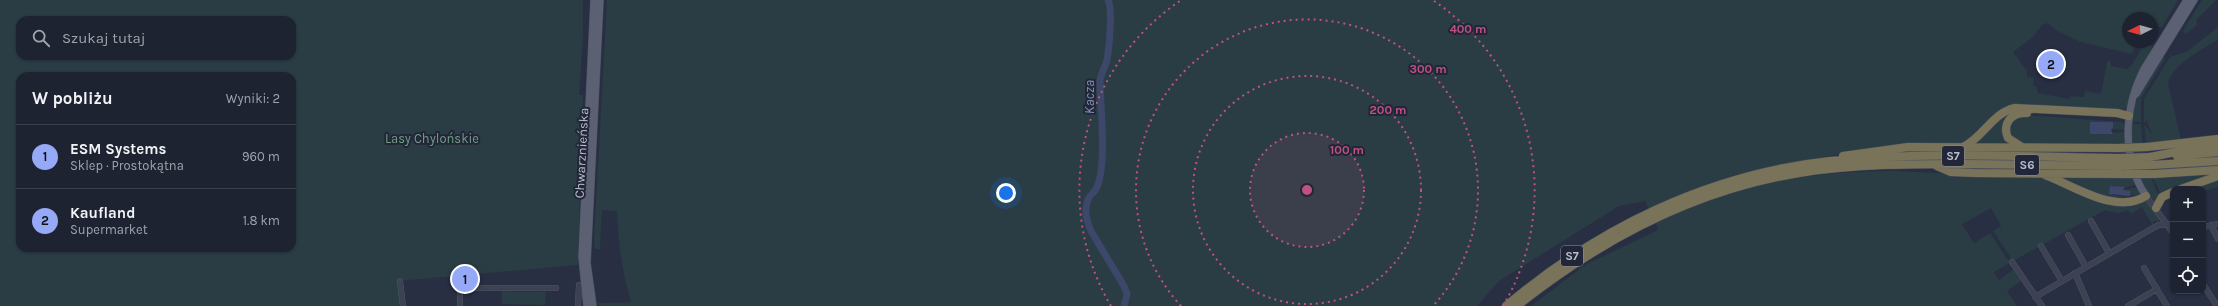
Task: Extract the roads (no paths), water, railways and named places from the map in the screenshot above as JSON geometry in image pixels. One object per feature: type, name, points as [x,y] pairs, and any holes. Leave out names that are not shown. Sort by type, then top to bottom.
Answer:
[{"type":"highway","points":[[1961,148],[1979,138],[2003,112],[2015,108],[2117,113],[2129,116]]},
{"type":"highway","points":[[2022,147],[2008,138],[2005,128],[2009,119],[2020,113],[2117,118],[2129,116]]},
{"type":"highway","points":[[1798,166],[1874,150],[1908,147],[2119,148],[2147,147],[2218,139]]},
{"type":"highway","name":"S7","points":[[2150,160],[2218,144]]},
{"type":"highway","name":"S7","points":[[1506,306],[1581,250],[1645,214],[1717,186],[1762,173],[1798,166],[1882,158],[2123,162],[2218,152]]},
{"type":"highway","points":[[2150,160],[2218,161]]},
{"type":"highway","name":"S6","points":[[1930,164],[2123,162]]},
{"type":"highway","name":"S7","points":[[1517,306],[1560,273],[1613,240],[1653,218],[1721,192],[1770,178],[1828,169],[1875,165],[1930,164],[1958,172],[2041,174],[2154,174],[2218,170]]},
{"type":"highway","points":[[2041,174],[2104,200],[2138,199],[2146,196]]},
{"type":"highway","points":[[2190,186],[2218,176]]},
{"type":"highway","points":[[2156,208],[2162,197],[2170,193]]},
{"type":"main road","name":"Chwarznieńska","points":[[587,306],[582,257],[594,0]]},
{"type":"main road","name":"Chwarznieńska","points":[[593,306],[587,263],[600,0]]},
{"type":"main road","points":[[2146,196],[2130,159],[2128,136],[2129,116],[2138,80],[2187,0]]},
{"type":"main road","points":[[2133,99],[2194,0]]},
{"type":"street","points":[[2146,196],[2163,216],[2170,228]]},
{"type":"street","points":[[2159,224],[2163,216]]},
{"type":"street","points":[[2091,221],[2109,253]]},
{"type":"street","points":[[2035,297],[2159,224],[2168,224]]},
{"type":"street","points":[[2206,226],[2218,224]]},
{"type":"street","points":[[2211,225],[2218,239]]},
{"type":"street","points":[[2068,235],[2086,267]]},
{"type":"street","points":[[2041,246],[2062,281]]},
{"type":"street","points":[[2012,262],[2042,306]]},
{"type":"street","points":[[2144,268],[2167,306]]},
{"type":"street","points":[[2075,273],[2089,306]]},
{"type":"street","points":[[400,281],[403,306]]},
{"type":"street","points":[[578,306],[579,285]]},
{"type":"street","points":[[460,306],[460,291],[463,288],[556,288]]},
{"type":"street","points":[[2128,306],[2157,289]]},
{"type":"street","points":[[2206,289],[2217,306]]},
{"type":"water","points":[[2090,122],[2113,122],[2113,128],[2111,130],[2113,134],[2090,134]]},
{"type":"water","points":[[2110,186],[2125,187],[2123,190],[2130,191],[2130,196],[2109,194]]},
{"type":"waterway","name":"Kacza","points":[[1093,193],[1098,185],[1101,172],[1102,122],[1100,80],[1107,60],[1109,47],[1110,11],[1108,0]]},
{"type":"waterway","name":"Kacza","points":[[1090,196],[1086,205],[1088,222],[1091,231],[1124,286],[1127,294],[1124,306]]},
{"type":"place","name":"Kaufland","points":[[2051,64]]},
{"type":"place","name":"ESM Systems","points":[[465,279]]},
{"type":"park label","name":"Lasy Chylońskie","points":[[432,138]]}]
